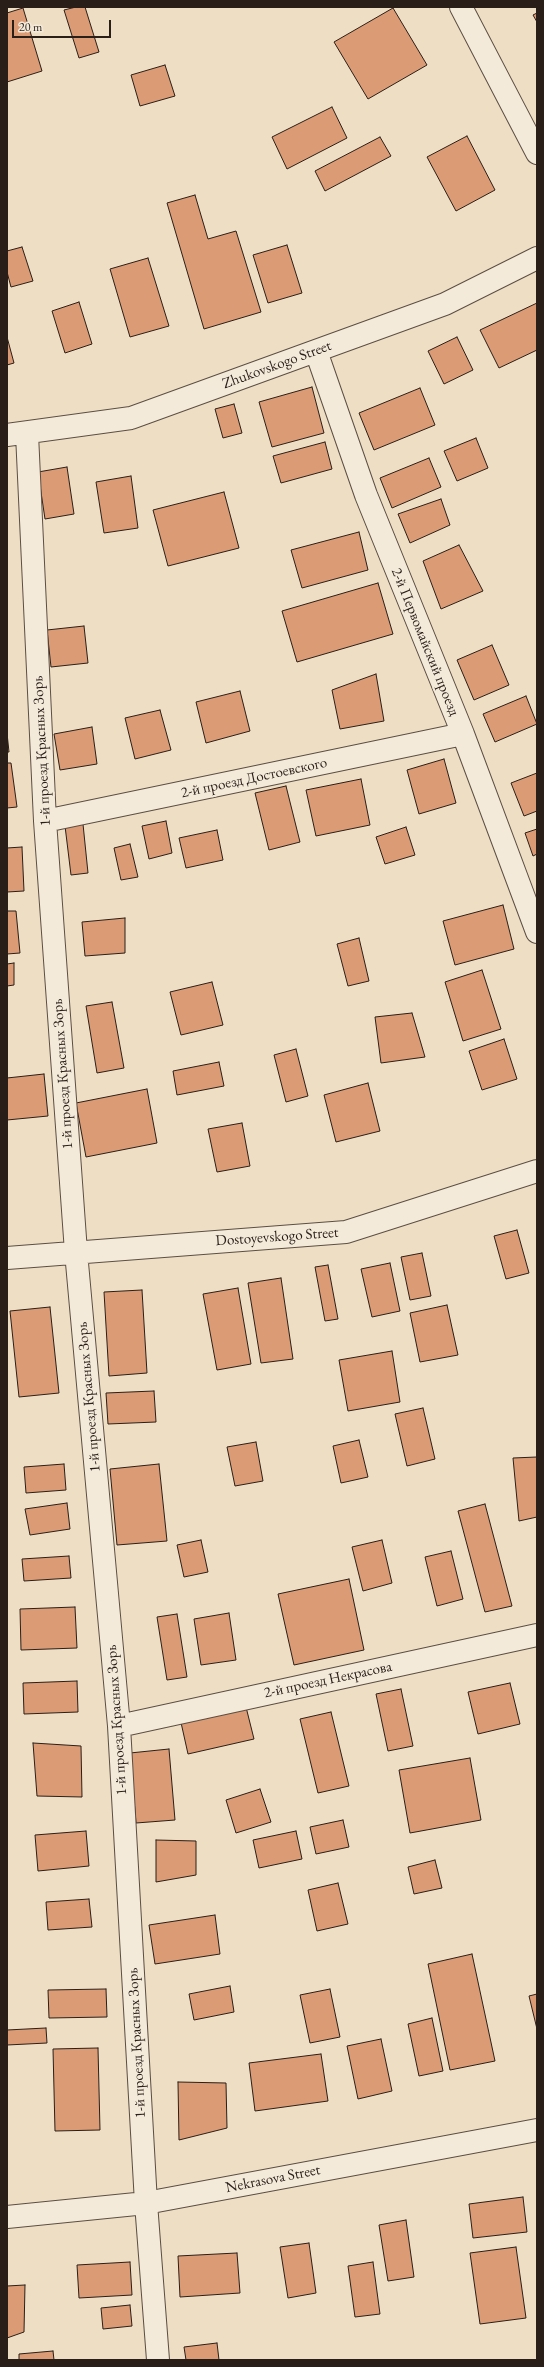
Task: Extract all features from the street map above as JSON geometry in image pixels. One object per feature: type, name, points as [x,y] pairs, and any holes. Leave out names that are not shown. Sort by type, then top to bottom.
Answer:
[{"type":"street","points":[[461,7],[537,153]]},
{"type":"street","name":"Zhukovskogo Street","points":[[17,434],[131,418],[445,304],[537,258]]},
{"type":"street","name":"2-й Первомайский проезд","points":[[316,351],[366,495],[463,734],[537,932]]},
{"type":"street","name":"1-й проезд Красных Зорь","points":[[17,434],[76,1252],[119,1726],[146,2202],[158,2360]]},
{"type":"street","name":"2-й проезд Достоевского","points":[[45,821],[463,734]]},
{"type":"street","name":"Dostoyevskogo Street","points":[[7,1258],[346,1232],[537,1171]]},
{"type":"street","name":"2-й проезд Некрасова","points":[[119,1726],[537,1635]]},
{"type":"street","name":"Nekrasova Street","points":[[7,2217],[146,2202],[537,2130]]},
{"type":"building","points":[[76,7],[85,7],[99,52],[79,58],[64,10]]},
{"type":"building","points":[[23,8],[42,71],[7,82],[7,13]]},
{"type":"building","points":[[393,8],[427,65],[368,99],[334,42]]},
{"type":"building","points":[[537,13],[537,22],[533,15]]},
{"type":"building","points":[[165,65],[175,96],[140,106],[131,75]]},
{"type":"building","points":[[332,107],[347,138],[287,169],[272,137]]},
{"type":"building","points":[[467,136],[495,190],[456,211],[427,157]]},
{"type":"building","points":[[380,137],[391,156],[325,191],[315,171]]},
{"type":"building","points":[[195,195],[208,239],[236,231],[261,312],[204,329],[167,203]]},
{"type":"building","points":[[287,245],[302,293],[268,303],[253,255]]},
{"type":"building","points":[[22,247],[33,281],[11,287],[7,272],[7,251]]},
{"type":"building","points":[[148,258],[169,326],[130,337],[110,269]]},
{"type":"building","points":[[79,302],[92,344],[65,353],[52,311]]},
{"type":"building","points":[[537,303],[537,350],[499,368],[480,330]]},
{"type":"building","points":[[7,337],[14,363],[7,365]]},
{"type":"building","points":[[457,337],[473,370],[444,384],[428,351]]},
{"type":"building","points":[[312,387],[324,433],[272,447],[259,402]]},
{"type":"building","points":[[420,388],[435,425],[374,450],[359,413]]},
{"type":"building","points":[[234,404],[242,433],[223,438],[215,409]]},
{"type":"building","points":[[476,438],[488,468],[457,481],[444,451]]},
{"type":"building","points":[[325,442],[332,469],[281,483],[273,456]]},
{"type":"building","points":[[429,458],[441,487],[392,508],[380,478]]},
{"type":"building","points":[[67,467],[74,514],[45,519],[38,472]]},
{"type":"building","points":[[131,476],[138,528],[104,533],[96,482]]},
{"type":"building","points":[[224,492],[239,548],[168,566],[153,510]]},
{"type":"building","points":[[441,499],[450,525],[410,543],[398,514]]},
{"type":"building","points":[[359,532],[368,570],[302,588],[291,550]]},
{"type":"building","points":[[459,545],[483,591],[441,609],[423,561]]},
{"type":"building","points":[[378,583],[393,634],[297,662],[282,611]]},
{"type":"building","points":[[84,626],[88,663],[51,667],[47,630]]},
{"type":"building","points":[[492,645],[509,685],[474,700],[457,660]]},
{"type":"building","points":[[376,674],[384,721],[340,729],[332,690]]},
{"type":"building","points":[[240,691],[250,731],[206,743],[196,702]]},
{"type":"building","points":[[526,696],[537,724],[495,742],[483,714]]},
{"type":"building","points":[[160,710],[171,750],[135,759],[125,718]]},
{"type":"building","points":[[92,727],[97,764],[60,770],[54,734]]},
{"type":"building","points":[[7,733],[9,752],[7,752]]},
{"type":"building","points":[[444,759],[456,803],[419,814],[407,770]]},
{"type":"building","points":[[7,763],[11,763],[17,807],[7,808]]},
{"type":"building","points":[[537,773],[537,811],[524,816],[511,783]]},
{"type":"building","points":[[361,779],[370,825],[316,836],[306,790]]},
{"type":"building","points":[[286,786],[300,842],[269,850],[255,793]]},
{"type":"building","points":[[166,821],[172,853],[149,859],[142,826]]},
{"type":"building","points":[[83,824],[88,873],[71,875],[65,826]]},
{"type":"building","points":[[406,827],[415,855],[385,864],[376,837]]},
{"type":"building","points":[[537,829],[537,854],[533,856],[525,833]]},
{"type":"building","points":[[217,830],[223,860],[186,868],[179,838]]},
{"type":"building","points":[[130,844],[138,877],[121,880],[114,848]]},
{"type":"building","points":[[22,847],[24,891],[7,892],[7,848]]},
{"type":"building","points":[[503,905],[514,949],[455,965],[443,921]]},
{"type":"building","points":[[7,911],[16,911],[20,953],[7,954]]},
{"type":"building","points":[[125,918],[125,953],[85,956],[82,922]]},
{"type":"building","points":[[359,938],[369,981],[348,986],[337,944]]},
{"type":"building","points":[[14,963],[14,985],[7,986],[7,964]]},
{"type":"building","points":[[482,970],[501,1029],[463,1041],[445,982]]},
{"type":"building","points":[[212,982],[223,1025],[181,1035],[170,992]]},
{"type":"building","points":[[112,1002],[124,1068],[97,1073],[86,1006]]},
{"type":"building","points":[[412,1013],[425,1057],[381,1063],[375,1017]]},
{"type":"building","points":[[504,1039],[517,1079],[482,1090],[469,1051]]},
{"type":"building","points":[[296,1049],[308,1096],[286,1102],[274,1055]]},
{"type":"building","points":[[219,1062],[224,1086],[177,1095],[173,1071]]},
{"type":"building","points":[[44,1074],[48,1116],[7,1120],[7,1078]]},
{"type":"building","points":[[368,1083],[380,1131],[336,1142],[324,1095]]},
{"type":"building","points":[[147,1089],[157,1143],[86,1157],[76,1103]]},
{"type":"building","points":[[242,1123],[250,1166],[217,1172],[208,1129]]},
{"type":"building","points":[[517,1230],[529,1273],[506,1279],[494,1236]]},
{"type":"building","points":[[422,1253],[431,1296],[410,1300],[401,1257]]},
{"type":"building","points":[[390,1263],[400,1311],[372,1317],[361,1269]]},
{"type":"building","points":[[328,1265],[338,1319],[325,1321],[315,1267]]},
{"type":"building","points":[[281,1278],[293,1359],[261,1363],[248,1283]]},
{"type":"building","points":[[238,1288],[251,1364],[217,1370],[203,1294]]},
{"type":"building","points":[[142,1290],[147,1373],[109,1376],[104,1292]]},
{"type":"building","points":[[447,1305],[458,1355],[420,1362],[410,1313]]},
{"type":"building","points":[[50,1307],[59,1393],[19,1397],[10,1311]]},
{"type":"building","points":[[392,1351],[400,1402],[348,1411],[339,1360]]},
{"type":"building","points":[[154,1391],[156,1422],[108,1424],[106,1393]]},
{"type":"building","points":[[423,1408],[435,1459],[407,1466],[395,1414]]},
{"type":"building","points":[[359,1440],[368,1477],[341,1483],[333,1446]]},
{"type":"building","points":[[256,1442],[263,1481],[235,1486],[227,1447]]},
{"type":"building","points":[[537,1457],[537,1517],[519,1521],[513,1458]]},
{"type":"building","points":[[64,1464],[66,1490],[26,1493],[24,1467]]},
{"type":"building","points":[[159,1464],[167,1541],[117,1545],[110,1469]]},
{"type":"building","points":[[67,1503],[70,1529],[30,1535],[25,1509]]},
{"type":"building","points":[[485,1504],[512,1606],[485,1612],[458,1511]]},
{"type":"building","points":[[201,1540],[208,1572],[184,1577],[177,1545]]},
{"type":"building","points":[[382,1540],[392,1583],[363,1591],[352,1547]]},
{"type":"building","points":[[451,1551],[463,1599],[437,1606],[425,1557]]},
{"type":"building","points":[[69,1556],[71,1578],[24,1581],[22,1559]]},
{"type":"building","points":[[349,1579],[364,1650],[294,1665],[278,1594]]},
{"type":"building","points":[[75,1607],[77,1648],[21,1650],[20,1609]]},
{"type":"building","points":[[229,1613],[236,1660],[201,1665],[194,1619]]},
{"type":"building","points":[[177,1614],[187,1677],[167,1680],[157,1617]]},
{"type":"building","points":[[77,1681],[78,1712],[24,1714],[23,1683]]},
{"type":"building","points":[[510,1683],[520,1724],[478,1734],[468,1692]]},
{"type":"building","points":[[401,1689],[413,1746],[388,1751],[376,1694]]},
{"type":"building","points":[[245,1703],[254,1739],[188,1754],[180,1718]]},
{"type":"building","points":[[331,1712],[349,1786],[318,1793],[300,1719]]},
{"type":"building","points":[[33,1743],[81,1746],[82,1797],[37,1796]]},
{"type":"building","points":[[169,1749],[175,1820],[136,1823],[130,1753]]},
{"type":"building","points":[[470,1758],[481,1820],[410,1833],[399,1770]]},
{"type":"building","points":[[260,1789],[271,1822],[236,1833],[226,1800]]},
{"type":"building","points":[[343,1820],[349,1847],[316,1854],[310,1827]]},
{"type":"building","points":[[86,1831],[89,1866],[38,1871],[35,1835]]},
{"type":"building","points":[[296,1831],[302,1859],[259,1868],[253,1840]]},
{"type":"building","points":[[156,1840],[196,1841],[196,1875],[156,1882]]},
{"type":"building","points":[[435,1860],[442,1888],[414,1894],[408,1867]]},
{"type":"building","points":[[338,1883],[348,1924],[317,1931],[308,1890]]},
{"type":"building","points":[[89,1899],[92,1927],[48,1930],[46,1902]]},
{"type":"building","points":[[215,1915],[220,1954],[155,1964],[149,1925]]},
{"type":"building","points":[[472,1954],[495,2061],[450,2070],[428,1964]]},
{"type":"building","points":[[230,1986],[234,2012],[194,2020],[189,1994]]},
{"type":"building","points":[[106,1989],[107,2017],[49,2018],[48,1990]]},
{"type":"building","points":[[330,1989],[340,2037],[310,2043],[300,1995]]},
{"type":"building","points":[[537,1994],[537,2029],[529,1996]]},
{"type":"building","points":[[432,2018],[443,2071],[419,2076],[408,2024]]},
{"type":"building","points":[[46,2028],[47,2043],[7,2045],[7,2030]]},
{"type":"building","points":[[381,2039],[392,2091],[358,2099],[347,2046]]},
{"type":"building","points":[[98,2048],[100,2130],[55,2131],[53,2049]]},
{"type":"building","points":[[321,2054],[328,2101],[255,2111],[249,2063]]},
{"type":"building","points":[[178,2082],[226,2083],[227,2128],[179,2140]]},
{"type":"building","points":[[523,2197],[527,2232],[473,2238],[469,2204]]},
{"type":"building","points":[[406,2220],[414,2277],[388,2281],[379,2225]]},
{"type":"building","points":[[309,2243],[316,2293],[288,2298],[280,2247]]},
{"type":"building","points":[[516,2247],[526,2318],[480,2324],[470,2253]]},
{"type":"building","points":[[237,2253],[240,2293],[180,2297],[178,2256]]},
{"type":"building","points":[[130,2262],[132,2295],[79,2298],[77,2265]]},
{"type":"building","points":[[373,2262],[380,2314],[355,2317],[348,2266]]},
{"type":"building","points":[[25,2285],[24,2332],[7,2338],[7,2286]]},
{"type":"building","points":[[130,2305],[132,2326],[103,2329],[101,2308]]},
{"type":"building","points":[[217,2343],[219,2360],[186,2360],[184,2347]]},
{"type":"building","points":[[53,2351],[54,2360],[19,2360],[19,2354]]}]
